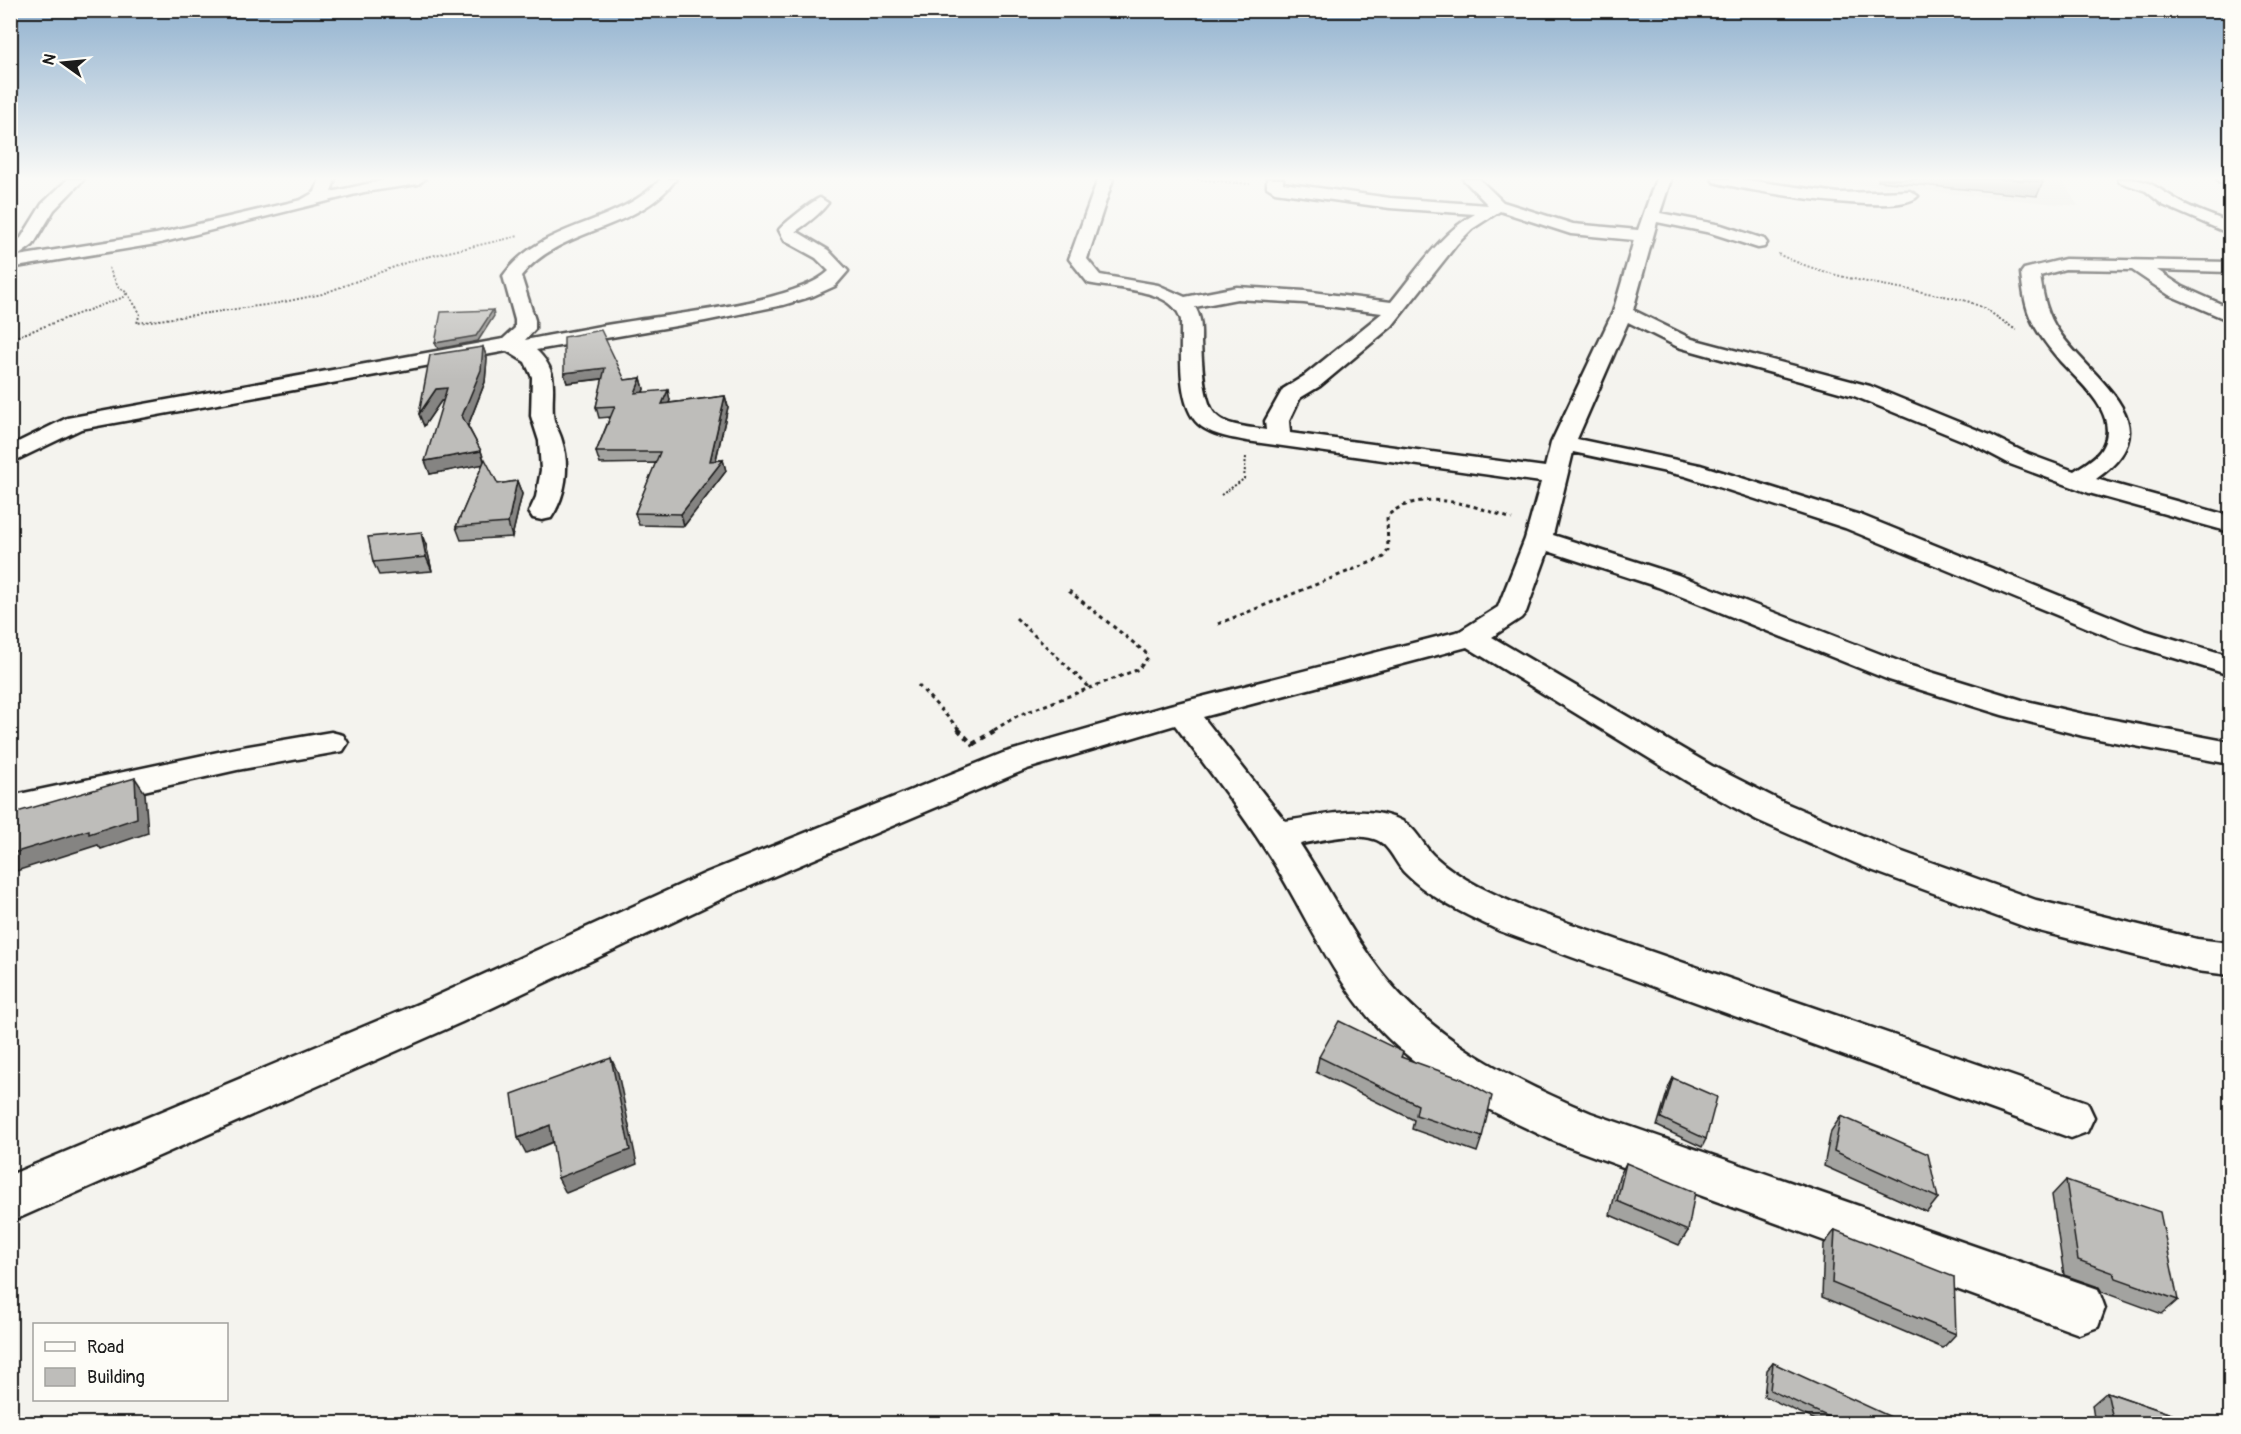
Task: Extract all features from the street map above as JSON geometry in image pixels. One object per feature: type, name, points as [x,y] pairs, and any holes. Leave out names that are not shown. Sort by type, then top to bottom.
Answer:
[{"type":"street","points":[[10,263],[114,246]]},
{"type":"street","points":[[514,346],[525,329],[525,320],[512,276],[543,246]]},
{"type":"street","points":[[10,456],[75,423],[727,311],[789,297],[827,281],[839,271],[822,254],[807,246]]},
{"type":"street","points":[[1083,246],[1078,260],[1094,279],[1143,286],[1167,295],[1181,304],[1193,321],[1190,335],[1198,409],[1208,420],[1226,429],[1247,434],[1554,476]]},
{"type":"street","points":[[1279,437],[1277,421],[1291,394],[1385,322],[1449,246]]},
{"type":"street","points":[[10,1199],[447,1010],[984,757],[1015,761],[1182,712],[1471,637],[1511,612],[1540,534],[1563,443],[1623,312],[1641,246]]},
{"type":"street","points":[[2077,480],[2102,463],[2113,450],[2117,423],[2100,390],[2069,358],[2044,325],[2036,303],[2030,273],[2065,264],[2230,267]]},
{"type":"street","points":[[2136,264],[2176,291],[2230,315]]},
{"type":"street","points":[[2176,291],[2220,288]]},
{"type":"street","points":[[1181,304],[1237,293],[1304,297],[1396,309]]},
{"type":"street","points":[[1623,312],[1685,343],[1862,391],[1982,440],[2019,459],[2077,480],[2151,504],[2230,524]]},
{"type":"street","points":[[514,346],[529,354],[540,369],[544,382],[543,423],[551,442],[553,459],[549,501],[542,512]]},
{"type":"street","points":[[1563,443],[1691,470],[1844,519],[2133,636],[2230,666]]},
{"type":"street","points":[[1540,534],[1668,581],[1900,673],[2083,725],[2230,753]]},
{"type":"street","points":[[1471,637],[1700,774],[1770,811],[1884,860],[2031,914],[2197,954],[2230,959]]},
{"type":"street","points":[[1182,712],[1275,836],[1362,979],[1402,1025],[1451,1065],[1523,1106],[1580,1130],[2079,1308]]},
{"type":"street","points":[[10,808],[237,759],[331,743]]},
{"type":"street","points":[[1275,836],[1354,825],[1383,827],[1402,838],[1418,863],[1458,892],[1514,920],[2071,1117]]},
{"type":"path","points":[[84,251],[106,262],[118,286],[127,293],[140,313],[137,323],[175,319],[322,294],[413,260],[475,246]]},
{"type":"path","points":[[1763,246],[1789,260],[1824,272],[1966,301],[1984,308],[2025,335],[2062,348]]},
{"type":"path","points":[[10,339],[124,297],[127,293]]},
{"type":"path","points":[[1221,495],[1244,478],[1247,434]]},
{"type":"path","points":[[1218,624],[1384,557],[1388,550],[1387,516],[1405,505],[1432,500],[1454,501],[1540,534]]},
{"type":"path","points":[[918,685],[984,757],[1017,716],[1139,669],[1148,657],[1069,591]]},
{"type":"path","points":[[1016,618],[1089,687]]},
{"type":"building","points":[[493,310],[476,336],[435,343],[441,312]]},
{"type":"building","points":[[601,330],[625,380],[641,378],[635,393],[668,390],[662,404],[725,396],[710,461],[723,460],[681,514],[635,513],[660,452],[596,452],[615,406],[596,407],[605,368],[564,373],[564,337]]},
{"type":"building","points":[[483,347],[481,370],[462,416],[481,451],[425,461],[447,388],[436,389],[419,414],[430,355]]},
{"type":"building","points":[[485,459],[498,484],[517,481],[508,523],[456,527]]},
{"type":"building","points":[[421,532],[426,557],[373,562],[368,537]]},
{"type":"building","points":[[135,778],[137,818],[89,834],[89,830],[10,854],[10,814]]},
{"type":"building","points":[[1339,1021],[1403,1052],[1401,1057],[1462,1079],[1492,1096],[1482,1137],[1416,1115],[1418,1105],[1319,1057]]},
{"type":"building","points":[[611,1058],[630,1150],[558,1178],[550,1125],[518,1138],[512,1094]]},
{"type":"building","points":[[1673,1078],[1717,1097],[1706,1139],[1661,1118]]},
{"type":"building","points":[[1841,1116],[1928,1154],[1938,1198],[1834,1151]]},
{"type":"building","points":[[1626,1163],[1695,1192],[1688,1231],[1617,1201]]},
{"type":"building","points":[[2066,1180],[2160,1212],[2178,1300],[2116,1278],[2114,1273],[2078,1260]]},
{"type":"building","points":[[1835,1230],[1954,1277],[1956,1334],[1832,1283]]},
{"type":"building","points":[[1773,1363],[1891,1417],[1891,1424],[1844,1424],[1770,1390]]},
{"type":"building","points":[[2107,1392],[2200,1424],[2114,1424]]}]
